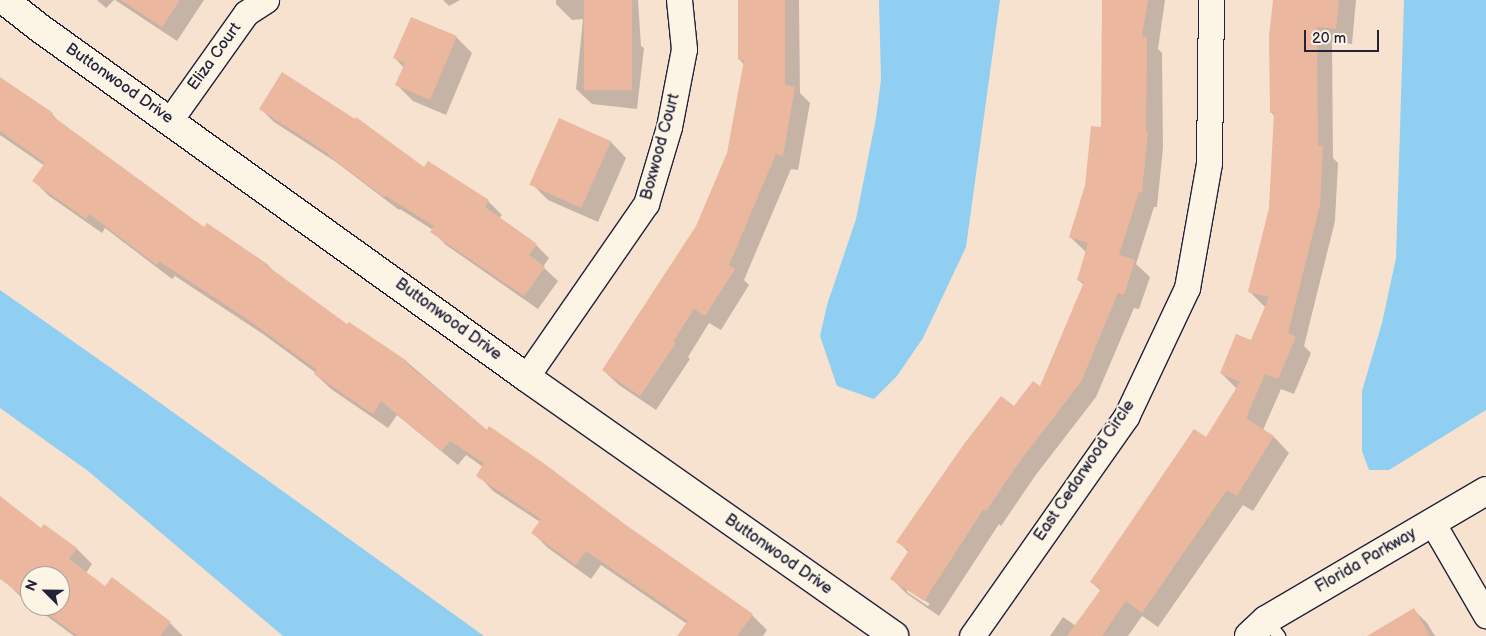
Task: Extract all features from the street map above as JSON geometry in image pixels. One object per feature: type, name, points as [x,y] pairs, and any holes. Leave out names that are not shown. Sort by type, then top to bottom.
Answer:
[{"type":"street","name":"Buttonwood Drive","points":[[4,0],[526,377],[894,636]]},
{"type":"street","name":"Eliza Court","points":[[170,120],[246,13],[266,0]]},
{"type":"street","name":"Boxwood Court","points":[[526,377],[646,204],[669,127],[684,49],[679,0]]},
{"type":"street","name":"East Cedarwood Circle","points":[[972,636],[1126,417],[1187,288],[1209,163],[1211,0]]},
{"type":"street","name":"Florida Parkway","points":[[1265,631],[1432,522],[1486,491]]},
{"type":"street","points":[[1432,522],[1486,615]]},
{"type":"water","points":[[879,0],[1000,0],[966,247],[923,338],[897,376],[874,399],[837,386],[820,336],[827,305],[856,219],[876,118],[881,80]]},
{"type":"water","points":[[1404,0],[1486,0],[1486,410],[1389,470],[1369,470],[1362,451],[1362,391],[1382,323],[1396,258]]},
{"type":"water","points":[[0,290],[484,636],[283,636],[88,471],[0,408]]},
{"type":"building","points":[[121,0],[180,0],[162,27]]},
{"type":"building","points":[[584,0],[632,0],[632,90],[584,90]]},
{"type":"building","points":[[738,0],[785,0],[785,85],[795,87],[783,156],[776,154],[729,265],[735,269],[705,316],[694,309],[673,342],[676,343],[640,396],[602,370],[696,226],[727,153],[744,60],[738,60]]},
{"type":"building","points":[[1102,0],[1148,0],[1142,36],[1147,37],[1146,131],[1148,131],[1142,193],[1139,192],[1119,255],[1135,260],[1124,295],[1118,293],[1081,382],[1020,461],[986,511],[983,510],[924,601],[890,579],[909,550],[896,542],[964,444],[1001,396],[1014,406],[1033,381],[1040,386],[1084,282],[1077,280],[1088,243],[1069,237],[1085,186],[1091,126],[1101,127]]},
{"type":"building","points":[[1273,0],[1339,0],[1336,29],[1317,27],[1318,146],[1323,146],[1320,205],[1288,333],[1296,337],[1278,379],[1265,374],[1246,418],[1274,436],[1237,496],[1227,490],[1142,613],[1126,601],[1102,636],[1067,636],[1101,589],[1090,582],[1194,429],[1206,437],[1240,382],[1220,373],[1236,334],[1251,340],[1269,297],[1248,292],[1269,208],[1274,112],[1270,113],[1269,36]]},
{"type":"building","points":[[411,17],[457,36],[430,100],[395,85],[405,63],[393,58]]},
{"type":"building","points":[[282,72],[355,119],[356,117],[424,167],[428,161],[489,200],[485,207],[537,244],[529,255],[545,267],[524,296],[430,232],[434,226],[386,196],[384,197],[329,154],[259,109]]},
{"type":"building","points":[[0,77],[53,113],[51,115],[204,227],[207,223],[267,264],[347,324],[349,322],[407,361],[406,363],[487,430],[489,426],[542,462],[626,525],[753,614],[737,636],[677,636],[688,621],[586,551],[576,565],[531,533],[541,519],[476,476],[484,463],[450,441],[442,451],[381,401],[373,414],[314,374],[317,370],[247,319],[159,261],[157,265],[89,214],[86,219],[32,181],[45,163],[0,131]]},
{"type":"building","points":[[559,118],[611,141],[581,208],[529,185]]},
{"type":"building","points":[[0,496],[41,528],[44,524],[77,548],[69,559],[105,586],[112,577],[171,622],[160,636],[78,636],[51,616],[70,616],[70,566],[20,566],[20,594],[0,579]]},
{"type":"building","points":[[1414,608],[1430,636],[1367,636]]}]
